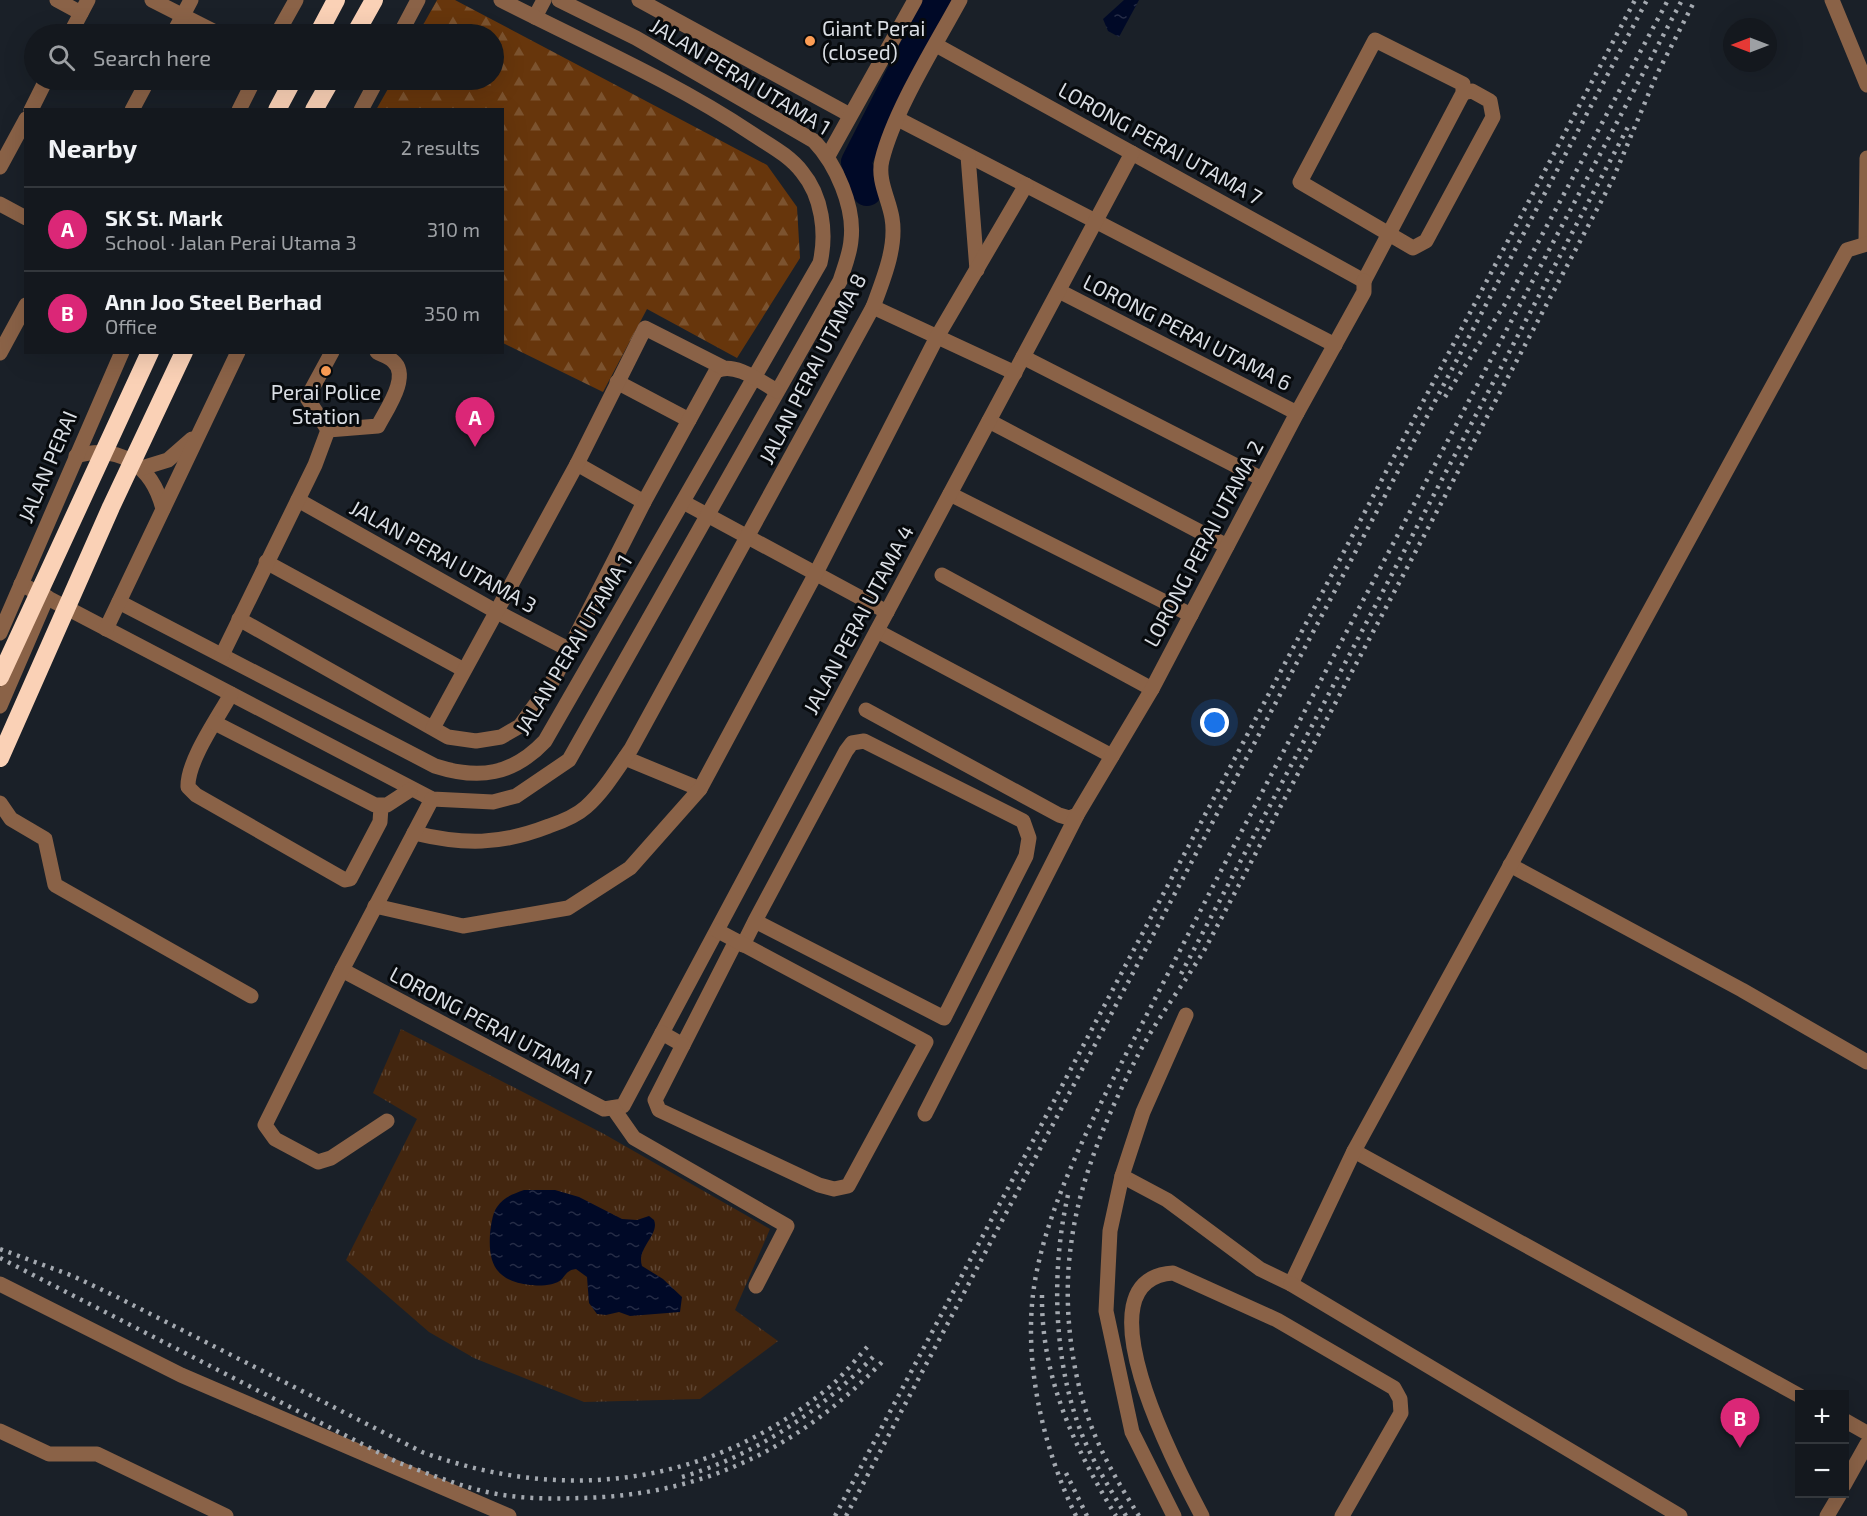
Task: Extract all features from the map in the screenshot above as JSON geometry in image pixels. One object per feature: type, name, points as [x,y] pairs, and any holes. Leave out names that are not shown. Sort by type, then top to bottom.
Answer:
[{"type":"highway","points":[[323,24],[336,0]]},
{"type":"highway","points":[[361,24],[374,0]]},
{"type":"highway","points":[[278,108],[288,90]]},
{"type":"highway","points":[[315,108],[325,90]]},
{"type":"highway","points":[[0,677],[149,354]]},
{"type":"highway","points":[[0,758],[111,507],[183,354]]},
{"type":"street","points":[[57,0],[85,7],[76,24]]},
{"type":"street","points":[[152,0],[199,24]]},
{"type":"street","points":[[179,24],[191,0]]},
{"type":"street","points":[[283,24],[296,0]]},
{"type":"street","points":[[405,24],[418,0]]},
{"type":"street","name":"JALAN PERAI UTAMA 1","points":[[119,602],[435,766],[454,772],[494,773],[512,768],[531,756],[545,741],[820,263],[825,243],[822,218],[812,187],[793,161],[715,109],[501,0]]},
{"type":"street","points":[[535,17],[544,0]]},
{"type":"street","name":"JALAN PERAI UTAMA 1","points":[[21,584],[410,790],[432,799],[493,802],[516,796],[569,760],[840,281],[852,238],[851,221],[838,173],[828,156],[814,141],[636,38],[559,0]]},
{"type":"street","points":[[639,0],[849,115]]},
{"type":"street","points":[[828,156],[915,0]]},
{"type":"street","name":"JALAN PERAI UTAMA 8","points":[[748,538],[873,307],[890,254],[892,220],[880,176],[882,160],[898,119],[960,0]]},
{"type":"street","points":[[1832,0],[1867,85]]},
{"type":"street","points":[[1375,39],[1462,84],[1462,93],[1472,91],[1490,101],[1493,117],[1426,241],[1413,248],[1390,232],[1300,182],[1375,39]]},
{"type":"street","name":"LORONG PERAI UTAMA 7","points":[[936,45],[1364,281]]},
{"type":"street","points":[[31,108],[41,90]]},
{"type":"street","points":[[133,108],[143,90]]},
{"type":"street","points":[[240,108],[249,90]]},
{"type":"street","points":[[362,108],[372,90]]},
{"type":"street","name":"LORONG PERAI UTAMA 2","points":[[925,1114],[1073,817],[1152,689],[1297,413],[1365,292],[1364,281],[1462,93]]},
{"type":"street","points":[[898,119],[1335,345]]},
{"type":"street","points":[[0,167],[24,123]]},
{"type":"street","name":"JALAN PERAI UTAMA 4","points":[[618,1107],[718,931],[1132,153]]},
{"type":"street","points":[[968,156],[977,270]]},
{"type":"street","points":[[1291,1284],[1354,1151],[1847,250],[1867,244],[1867,158]]},
{"type":"street","points":[[375,906],[463,926],[568,908],[630,867],[700,789],[816,573],[937,337],[1026,185]]},
{"type":"street","points":[[0,204],[24,217]]},
{"type":"street","name":"LORONG PERAI UTAMA 6","points":[[1059,291],[1297,413]]},
{"type":"street","points":[[873,307],[1015,374]]},
{"type":"street","points":[[0,352],[24,309]]},
{"type":"street","points":[[433,728],[577,464],[645,328],[722,367],[731,368],[753,377],[777,391]]},
{"type":"street","name":"JALAN PERAI","points":[[0,633],[121,354]]},
{"type":"street","points":[[106,629],[237,354]]},
{"type":"street","points":[[328,430],[308,398],[332,354]]},
{"type":"street","points":[[328,430],[378,426],[400,381],[399,370],[394,361],[381,354]]},
{"type":"street","points":[[1023,357],[1262,479]]},
{"type":"street","name":"JALAN PERAI UTAMA 1","points":[[239,619],[448,737],[476,741],[501,737],[520,726],[554,679],[644,502],[716,371],[722,367]]},
{"type":"street","points":[[617,382],[689,420]]},
{"type":"street","points":[[989,421],[1227,546]]},
{"type":"street","points":[[222,655],[315,465],[328,430]]},
{"type":"street","points":[[142,468],[168,460],[199,433]]},
{"type":"street","points":[[76,456],[109,451],[142,468],[159,494],[163,509]]},
{"type":"street","points":[[577,464],[644,502]]},
{"type":"street","points":[[950,494],[1191,615]]},
{"type":"street","name":"JALAN PERAI UTAMA 3","points":[[298,500],[496,612],[568,649]]},
{"type":"street","points":[[683,502],[707,517],[887,612]]},
{"type":"street","points":[[414,833],[451,842],[483,843],[527,835],[562,822],[585,809],[625,758],[748,538]]},
{"type":"street","points":[[266,562],[464,670]]},
{"type":"street","points":[[942,575],[1152,689]]},
{"type":"street","points":[[0,706],[46,597]]},
{"type":"street","points":[[877,631],[1112,756]]},
{"type":"street","points":[[231,694],[199,752],[188,780],[188,787],[196,795],[345,880],[350,879],[380,822],[381,807]]},
{"type":"street","points":[[866,710],[1073,817]]},
{"type":"street","points":[[215,723],[381,807]]},
{"type":"street","points":[[718,931],[740,943],[926,1042],[848,1186],[834,1189],[819,1185],[659,1110],[655,1100],[683,1045],[740,943],[755,921],[852,743],[864,741],[1023,821],[1029,838],[1026,856],[944,1018],[755,921]]},
{"type":"street","points":[[625,758],[700,789]]},
{"type":"street","points":[[381,807],[410,790]]},
{"type":"street","points":[[387,1121],[331,1158],[318,1162],[275,1139],[265,1125],[342,970],[432,799]]},
{"type":"street","points":[[0,803],[11,819],[45,839],[55,885],[251,996]]},
{"type":"street","points":[[1510,865],[1742,990],[1867,1062]]},
{"type":"street","name":"LORONG PERAI UTAMA 1","points":[[342,970],[604,1109],[618,1107]]},
{"type":"street","points":[[1174,1516],[1132,1432],[1106,1311],[1110,1231],[1122,1176],[1143,1112],[1186,1015]]},
{"type":"street","points":[[662,1033],[683,1045]]},
{"type":"street","points":[[618,1107],[634,1138],[787,1226],[756,1286]]},
{"type":"street","points":[[1354,1151],[1795,1392]]},
{"type":"street","points":[[1122,1176],[1167,1200],[1260,1269],[1291,1284],[1680,1516]]},
{"type":"street","points":[[1202,1516],[1151,1409],[1133,1348],[1133,1315],[1141,1289],[1164,1273],[1173,1273],[1277,1320],[1394,1388],[1400,1399],[1401,1413],[1342,1516]]},
{"type":"street","points":[[0,1284],[181,1375],[509,1516]]},
{"type":"street","points":[[1849,1422],[1867,1432]]},
{"type":"street","points":[[0,1431],[49,1454],[97,1454],[226,1516]]},
{"type":"street","points":[[1849,1478],[1867,1444]]},
{"type":"street","points":[[1827,1516],[1838,1498]]},
{"type":"green space","points":[[437,0],[455,0],[500,24],[424,24]]},
{"type":"green space","points":[[504,26],[767,165],[797,207],[800,258],[737,358],[647,309],[603,392],[504,343],[504,108],[377,108],[387,90],[504,90]]},
{"type":"green space","points":[[401,1029],[604,1134],[770,1229],[735,1310],[778,1341],[700,1399],[584,1402],[474,1358],[429,1332],[346,1260],[417,1119],[373,1093]]},
{"type":"water","points":[[1124,0],[1139,0],[1119,37],[1108,31],[1103,19]]},
{"type":"water","points":[[524,1190],[555,1190],[579,1197],[622,1219],[637,1220],[649,1216],[654,1220],[655,1226],[642,1253],[642,1266],[663,1279],[682,1297],[680,1312],[630,1316],[619,1312],[606,1315],[597,1314],[589,1303],[587,1277],[576,1269],[569,1271],[559,1281],[542,1285],[519,1283],[502,1275],[493,1263],[491,1254],[490,1234],[493,1217],[497,1207],[503,1201],[512,1194]]},
{"type":"waterway","points":[[867,191],[856,162],[939,0]]},
{"type":"railway","points":[[835,1516],[1635,0]]},
{"type":"railway","points":[[846,1516],[1647,0]]},
{"type":"railway","points":[[1445,397],[1505,304],[1668,0]]},
{"type":"railway","points":[[1076,1516],[1064,1490],[1045,1433],[1038,1404],[1031,1345],[1034,1287],[1041,1254],[1063,1185],[1110,1084],[1224,865],[1682,0]]},
{"type":"railway","points":[[1139,1516],[1111,1470],[1089,1420],[1077,1378],[1070,1333],[1068,1288],[1071,1245],[1081,1195],[1097,1146],[1139,1053],[1154,1026],[1205,949],[1613,179],[1656,76],[1695,0]]},
{"type":"railway","points":[[1181,974],[1629,125]]},
{"type":"railway","points":[[1068,1195],[1057,1278],[1059,1336],[1063,1364],[1068,1391],[1086,1444],[1126,1516]]},
{"type":"railway","points":[[0,1249],[73,1276],[117,1297],[422,1452],[476,1468],[530,1478],[584,1480],[637,1476],[688,1464],[738,1445],[786,1419],[832,1385],[869,1345]]},
{"type":"railway","points":[[0,1258],[397,1462],[464,1486],[511,1496],[582,1498],[627,1495],[669,1488],[709,1476],[747,1461],[783,1442],[818,1419],[851,1392],[883,1361]]},
{"type":"railway","points":[[1042,1295],[1047,1354],[1063,1410],[1087,1464],[1116,1516]]},
{"type":"railway","points":[[682,1477],[737,1456],[787,1428],[834,1394],[876,1354]]},
{"type":"railway","points":[[1066,1473],[1087,1516]]},
{"type":"place","name":"Giant Perai (closed)","points":[[810,41]]},
{"type":"place","name":"Perai Police Station","points":[[326,371]]},
{"type":"place","name":"SK St. Mark","points":[[475,447]]},
{"type":"place","name":"Ann Joo Steel Berhad","points":[[1740,1448]]}]
